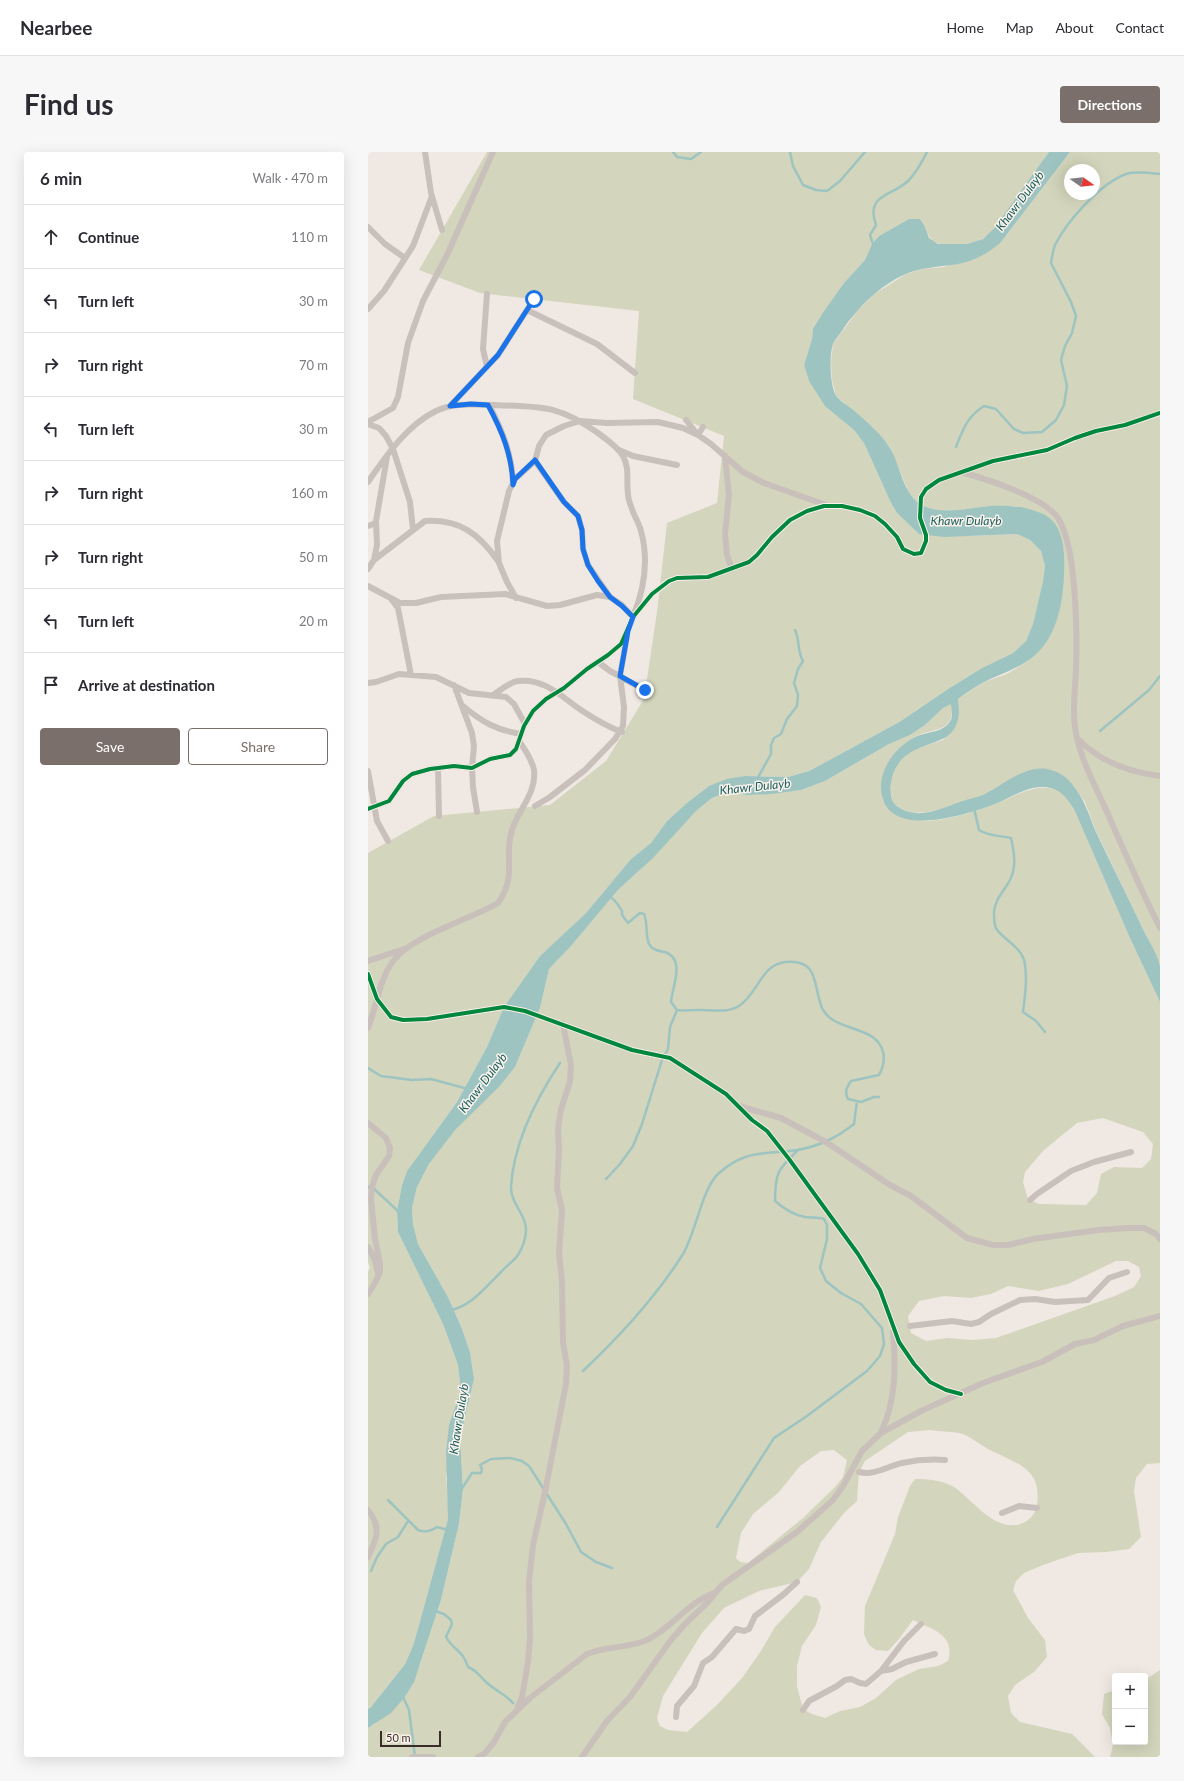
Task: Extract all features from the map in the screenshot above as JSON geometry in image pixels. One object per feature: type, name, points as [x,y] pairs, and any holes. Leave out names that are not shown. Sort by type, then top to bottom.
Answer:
[{"type":"street","points":[[425,152],[432,196],[442,230]]},
{"type":"street","points":[[368,423],[392,408],[398,397],[408,343],[423,301],[447,255],[493,152]]},
{"type":"street","points":[[368,309],[384,291],[413,246],[432,196]]},
{"type":"street","points":[[368,227],[385,244],[405,258]]},
{"type":"street","points":[[486,367],[483,349],[487,294]]},
{"type":"street","points":[[450,406],[498,355],[534,299]]},
{"type":"street","points":[[527,310],[597,344],[635,373]]},
{"type":"street","points":[[368,482],[387,456],[419,421],[437,410],[450,406],[471,404],[542,406],[564,412],[608,440],[622,455],[628,472],[628,495],[641,531],[646,560],[643,588],[628,631],[620,676],[624,718],[622,732],[585,770],[550,797],[535,806]]},
{"type":"street","points":[[488,405],[508,446],[513,485]]},
{"type":"street","points":[[633,617],[652,594],[669,581],[677,578],[708,577],[749,562],[790,520],[807,511],[824,506],[842,506],[860,510],[876,516],[897,537],[903,549],[914,554],[922,553],[926,541],[926,535],[920,518],[921,497],[926,489],[939,480],[993,461],[1048,450],[1096,431],[1125,425],[1160,413]]},
{"type":"street","points":[[686,420],[698,435]]},
{"type":"street","points":[[499,563],[497,541],[509,492],[515,479],[535,460],[539,446],[546,435],[564,426],[580,421],[607,423],[658,422],[683,428],[698,435],[711,444],[743,472],[764,483],[829,506]]},
{"type":"street","points":[[368,423],[379,428],[386,436],[393,449],[410,502],[413,530]]},
{"type":"street","points":[[698,435],[703,427]]},
{"type":"street","points":[[616,448],[633,456],[677,465]]},
{"type":"street","points":[[374,560],[377,545],[376,523],[387,456]]},
{"type":"street","points":[[725,456],[729,495],[724,534],[727,555],[732,569]]},
{"type":"street","points":[[535,460],[564,502],[578,516],[582,530],[583,549],[588,565],[610,597],[633,617]]},
{"type":"street","points":[[961,472],[978,477],[1028,497],[1048,508],[1058,519],[1066,538],[1072,561],[1076,639],[1074,726],[1088,772],[1160,928]]},
{"type":"street","points":[[368,569],[374,560],[425,521],[450,522],[470,531],[487,546],[499,563],[516,598]]},
{"type":"street","points":[[368,526],[376,523]]},
{"type":"street","points":[[368,586],[400,603],[416,602],[441,597],[505,594],[547,606],[560,605],[597,595],[610,597]]},
{"type":"street","points":[[390,598],[398,608],[411,674]]},
{"type":"street","points":[[371,808],[389,801],[403,781],[412,774],[454,766],[472,768],[490,759],[510,755],[516,749],[526,724],[537,707],[620,644],[628,631]]},
{"type":"street","points":[[598,662],[645,690]]},
{"type":"street","points":[[368,683],[376,682],[399,674],[411,674],[436,678],[469,693],[506,697],[514,704],[526,724]]},
{"type":"street","points":[[493,695],[516,681],[530,682],[547,686],[558,692],[582,710],[622,732]]},
{"type":"street","points":[[454,685],[472,733],[474,746],[472,768],[473,787],[477,812]]},
{"type":"street","points":[[462,705],[476,717],[493,728],[521,734]]},
{"type":"street","points":[[1077,738],[1085,747],[1118,766],[1141,774],[1160,776]]},
{"type":"street","points":[[368,961],[407,948],[431,935],[485,911],[498,903],[505,893],[509,882],[509,848],[512,830],[528,800],[534,771],[530,759],[519,741]]},
{"type":"street","points":[[438,768],[439,816]]},
{"type":"street","points":[[368,771],[371,808],[388,841]]},
{"type":"street","points":[[368,1028],[385,978],[394,960],[407,948]]},
{"type":"street","points":[[368,974],[377,999],[391,1017],[403,1020],[455,1015],[504,1007],[525,1011],[632,1050],[670,1058],[726,1094],[766,1132],[858,1254],[880,1290],[899,1342],[914,1364],[930,1382],[946,1390],[961,1394]]},
{"type":"street","points":[[517,1710],[522,1697],[528,1662],[530,1637],[529,1582],[533,1546],[566,1384],[567,1366],[563,1343],[562,1282],[559,1252],[562,1210],[557,1188],[559,1150],[558,1129],[570,1082],[571,1065],[563,1024]]},
{"type":"street","points":[[739,1106],[781,1118],[826,1142],[890,1185],[911,1196],[967,1238],[992,1245],[1008,1245],[1098,1230],[1127,1228],[1144,1228],[1156,1234],[1160,1238]]},
{"type":"street","points":[[368,1123],[386,1138],[390,1148],[389,1156],[376,1175],[372,1187],[371,1199],[380,1263],[376,1283],[368,1294]]},
{"type":"street","points":[[1030,1200],[1071,1171],[1094,1162],[1131,1152]]},
{"type":"street","points":[[368,1247],[374,1260],[378,1276]]},
{"type":"street","points":[[910,1326],[952,1321],[971,1324],[979,1322],[991,1314],[1020,1300],[1035,1299],[1056,1302],[1088,1300],[1109,1278],[1127,1272]]},
{"type":"street","points":[[582,1757],[607,1721],[630,1697],[671,1640],[722,1585],[797,1532],[833,1500],[843,1486],[862,1451],[881,1433],[901,1421],[983,1383],[1042,1362],[1074,1344],[1094,1340],[1124,1326],[1160,1316]]},
{"type":"street","points":[[881,1433],[888,1417],[891,1402],[894,1348],[892,1324]]},
{"type":"street","points":[[859,1472],[871,1473],[902,1463],[930,1459],[945,1460]]},
{"type":"street","points":[[1002,1513],[1019,1506],[1037,1508]]},
{"type":"street","points":[[368,1510],[377,1526],[377,1535],[368,1557]]},
{"type":"street","points":[[676,1717],[677,1706],[694,1686],[703,1663],[712,1657],[736,1629],[744,1632],[749,1629],[755,1616],[797,1582]]},
{"type":"street","points":[[478,1757],[485,1753],[494,1742],[505,1722],[517,1710],[542,1687],[587,1654],[596,1650],[647,1640],[671,1624],[703,1597],[715,1593]]},
{"type":"street","points":[[803,1710],[809,1701],[845,1680],[851,1678],[860,1683],[866,1684],[882,1671],[904,1641],[921,1624]]},
{"type":"street","points":[[882,1671],[892,1669],[906,1662],[935,1654]]},
{"type":"street","points":[[412,1757],[433,1757]]},
{"type":"green space","points":[[487,152],[1049,152],[1027,185],[997,225],[982,239],[962,244],[949,245],[936,243],[931,239],[925,227],[909,219],[879,236],[872,244],[865,260],[844,283],[813,327],[812,339],[804,365],[809,381],[840,418],[854,430],[864,443],[897,513],[919,534],[971,536],[1017,534],[1030,540],[1041,551],[1045,566],[1033,624],[1026,641],[1013,653],[982,668],[901,721],[809,771],[788,777],[745,776],[709,786],[667,821],[651,843],[631,859],[586,913],[540,956],[504,1007],[487,1047],[457,1102],[407,1171],[402,1185],[397,1211],[398,1232],[443,1324],[458,1365],[461,1391],[457,1403],[446,1478],[448,1519],[413,1646],[405,1664],[368,1709],[368,1272],[370,1267],[368,1262],[368,853],[434,816],[550,805],[606,761],[644,699],[657,612],[667,523],[717,503],[724,436],[633,399],[639,311],[480,293],[419,270]]},
{"type":"green space","points":[[1070,152],[1160,152],[1160,964],[1096,831],[1085,802],[1073,785],[1019,775],[982,796],[927,812],[911,813],[893,803],[891,781],[895,769],[901,759],[911,751],[943,740],[956,724],[959,707],[958,699],[984,682],[1007,674],[1028,661],[1064,574],[1017,506],[989,506],[953,511],[937,510],[924,506],[916,501],[909,493],[890,447],[874,428],[836,396],[832,380],[831,362],[833,344],[859,309],[876,293],[906,274],[922,269],[944,267],[1001,242]]},
{"type":"green space","points":[[952,703],[952,713],[947,724],[937,730],[916,736],[895,754],[887,808],[918,820],[927,821],[951,818],[975,811],[1032,789],[1050,788],[1064,794],[1074,809],[1129,936],[1160,1002],[1160,1463],[1147,1464],[1136,1478],[1134,1491],[1141,1537],[1129,1549],[1078,1553],[1043,1565],[1024,1573],[1016,1581],[1013,1590],[1028,1618],[1045,1640],[1047,1657],[1034,1672],[1015,1685],[1008,1696],[1011,1713],[1020,1722],[1072,1734],[1095,1757],[368,1757],[368,1728],[375,1724],[419,1667],[441,1600],[459,1524],[463,1489],[460,1438],[474,1379],[470,1352],[462,1329],[449,1299],[418,1244],[413,1224],[412,1208],[417,1187],[429,1164],[455,1129],[499,1087],[515,1067],[540,1008],[549,969],[571,946],[618,890],[637,873],[696,811],[712,798],[728,792],[747,795],[801,790],[825,781],[889,744],[910,735],[925,725],[943,708]],"holes":[[[1103,1118],[1143,1132],[1153,1144],[1151,1159],[1142,1168],[1114,1167],[1101,1174],[1097,1193],[1086,1205],[1039,1204],[1028,1199],[1023,1182],[1025,1172],[1044,1150],[1077,1123]],[[1116,1261],[1128,1261],[1139,1267],[1141,1276],[1134,1287],[1115,1296],[996,1338],[972,1340],[947,1338],[926,1341],[911,1333],[908,1316],[919,1301],[944,1296],[971,1298],[991,1294],[1008,1286],[1039,1291],[1068,1284]],[[930,1430],[955,1432],[966,1435],[988,1449],[1026,1469],[1036,1483],[1038,1493],[1036,1509],[1030,1518],[1021,1524],[1008,1525],[991,1518],[961,1492],[945,1483],[935,1480],[915,1479],[910,1486],[898,1517],[895,1534],[865,1606],[864,1634],[869,1645],[876,1650],[888,1651],[913,1620],[941,1634],[949,1645],[950,1652],[948,1661],[938,1666],[919,1669],[896,1680],[876,1698],[860,1707],[840,1711],[825,1718],[812,1714],[803,1709],[797,1686],[797,1666],[802,1646],[816,1625],[821,1607],[817,1598],[805,1595],[775,1627],[761,1651],[742,1678],[717,1705],[687,1732],[668,1730],[660,1726],[657,1718],[663,1696],[702,1633],[724,1608],[759,1591],[797,1582],[809,1569],[821,1542],[844,1513],[857,1501],[859,1472],[865,1461],[908,1432]],[[834,1450],[847,1460],[843,1477],[835,1487],[803,1518],[748,1563],[740,1562],[736,1558],[741,1533],[753,1514],[779,1492],[800,1466],[821,1451]]]},
{"type":"green space","points":[[1160,1670],[1160,1757],[1110,1757],[1113,1745],[1148,1745],[1148,1678]]},
{"type":"green space","points":[[1112,1691],[1112,1739],[1110,1728],[1102,1714],[1104,1694]]},
{"type":"water","name":"Khawr Dulayb","points":[[1049,152],[1070,152],[1001,242],[981,256],[964,263],[910,272],[887,284],[876,292],[857,311],[833,344],[831,355],[831,376],[833,389],[836,396],[867,422],[886,442],[894,455],[903,480],[911,496],[917,502],[932,509],[940,510],[956,510],[989,506],[1014,506],[1032,510],[1045,515],[1055,523],[1061,535],[1063,548],[1064,570],[1062,600],[1054,628],[1047,641],[1038,653],[1026,662],[984,682],[958,699],[958,718],[953,730],[944,738],[909,754],[899,763],[892,778],[891,784],[893,802],[908,812],[924,813],[942,809],[983,795],[1014,777],[1030,770],[1047,769],[1064,776],[1070,781],[1083,801],[1096,832],[1157,957],[1160,966],[1160,1002],[1129,936],[1074,809],[1065,797],[1058,791],[1050,788],[1037,787],[979,810],[948,818],[915,820],[901,817],[890,811],[883,799],[881,790],[884,772],[888,763],[893,755],[907,742],[919,735],[939,730],[949,724],[952,716],[951,704],[943,708],[925,725],[910,735],[889,744],[825,781],[801,790],[771,794],[747,795],[728,792],[712,798],[696,811],[653,858],[618,890],[571,946],[549,969],[540,1008],[515,1067],[499,1087],[455,1130],[429,1164],[417,1187],[412,1208],[413,1224],[418,1244],[449,1299],[462,1329],[470,1352],[474,1379],[460,1438],[463,1489],[459,1524],[441,1600],[414,1682],[404,1698],[391,1713],[368,1728],[368,1709],[405,1664],[413,1646],[419,1625],[448,1519],[446,1452],[449,1425],[461,1391],[458,1365],[443,1324],[398,1232],[397,1211],[402,1185],[407,1171],[457,1102],[487,1047],[504,1007],[540,956],[586,913],[631,859],[651,843],[667,821],[688,802],[709,786],[727,779],[745,776],[788,777],[809,771],[901,721],[982,668],[1013,653],[1026,641],[1033,624],[1043,581],[1045,566],[1041,551],[1030,540],[1017,534],[944,537],[919,534],[897,513],[864,443],[854,430],[825,406],[809,381],[804,365],[812,339],[813,328],[844,283],[865,260],[872,244],[879,236],[909,219],[920,219],[929,238],[938,244],[967,244],[983,239],[996,226]]},
{"type":"waterway","points":[[673,152],[677,157],[691,159],[701,152]]},
{"type":"waterway","points":[[790,152],[793,166],[803,185],[816,190],[827,191],[840,181],[865,152]]},
{"type":"waterway","points":[[874,247],[870,235],[876,225],[874,207],[882,197],[908,181],[916,171],[927,152]]},
{"type":"waterway","points":[[956,447],[963,429],[973,415],[984,406],[996,409],[1014,429],[1023,433],[1042,432],[1056,420],[1064,405],[1067,386],[1061,360],[1065,346],[1072,333],[1076,316],[1071,302],[1051,263],[1055,245],[1060,235],[1076,214],[1096,194],[1116,179],[1130,173],[1143,172],[1160,174]]},
{"type":"waterway","name":"Khawr Dulayb","points":[[757,779],[771,754],[771,745],[774,738],[781,734],[787,719],[797,706],[798,695],[794,683],[798,669],[803,661],[795,630]]},
{"type":"waterway","points":[[1100,731],[1149,690],[1160,676]]},
{"type":"waterway","points":[[974,808],[979,830],[991,835],[1011,838],[1014,854],[1014,870],[994,908],[994,923],[998,931],[1022,955],[1026,979],[1023,1012],[1036,1021],[1045,1032]]},
{"type":"waterway","points":[[609,896],[617,903],[622,911],[622,915],[628,923],[640,913],[644,914],[650,946],[656,950],[665,952],[675,961],[676,974],[671,1002],[677,1010],[729,1010],[739,1006],[745,1001],[771,968],[786,962],[797,962],[805,965],[813,976],[816,983],[819,1000],[822,1008],[828,1016],[845,1026],[864,1032],[872,1037],[879,1043],[883,1052],[884,1058],[882,1070],[879,1075],[851,1081],[846,1090],[848,1099],[861,1102],[874,1097],[879,1097]]},
{"type":"waterway","points":[[606,1179],[620,1164],[633,1146],[642,1124],[662,1060],[668,1049],[670,1027],[677,1010]]},
{"type":"waterway","points":[[451,1310],[458,1308],[478,1295],[518,1255],[521,1249],[525,1239],[526,1229],[524,1218],[515,1203],[511,1192],[513,1170],[521,1137],[535,1106],[560,1063]]},
{"type":"waterway","name":"Khawr Dulayb","points":[[368,1068],[381,1076],[412,1080],[431,1079],[468,1089]]},
{"type":"waterway","points":[[583,1371],[637,1316],[661,1286],[683,1254],[688,1245],[703,1200],[712,1181],[718,1174],[737,1160],[755,1154],[797,1150],[820,1144],[834,1137],[854,1124],[857,1101]]},
{"type":"waterway","points":[[717,1527],[774,1438],[807,1416],[867,1371],[880,1356],[884,1344],[882,1328],[861,1304],[841,1293],[826,1281],[820,1268],[827,1239],[827,1225],[824,1219],[797,1215],[785,1209],[775,1201],[776,1184],[779,1172],[786,1162],[798,1150]]},
{"type":"waterway","points":[[368,1187],[372,1187],[399,1212]]},
{"type":"waterway","points":[[461,1490],[472,1473],[481,1473],[482,1469],[480,1465],[491,1459],[510,1458],[522,1461],[529,1466],[566,1524],[581,1552],[596,1562],[612,1568]]},
{"type":"waterway","points":[[388,1500],[418,1530],[428,1531],[437,1527],[448,1530]]},
{"type":"waterway","points":[[371,1571],[377,1557],[386,1544],[398,1537],[408,1521]]},
{"type":"waterway","points":[[435,1611],[444,1614],[451,1620],[452,1624],[446,1637],[461,1653],[468,1667],[475,1671],[488,1684],[513,1703]]},
{"type":"waterway","points":[[403,1697],[409,1710],[415,1757]]},
{"type":"cycle path","points":[[368,809],[389,801],[403,781],[412,774],[430,769],[454,766],[472,768],[490,759],[510,755],[516,749],[524,726],[533,711],[546,699],[564,688],[621,644],[633,617],[652,594],[669,581],[677,578],[708,577],[749,562],[790,520],[807,511],[824,506],[842,506],[860,510],[875,516],[885,524],[897,537],[903,549],[914,554],[921,553],[926,541],[926,535],[920,518],[921,497],[926,489],[939,480],[993,461],[1047,450],[1096,431],[1125,425],[1160,413]]},
{"type":"cycle path","points":[[368,974],[377,999],[391,1017],[403,1020],[427,1019],[504,1007],[525,1011],[632,1050],[670,1058],[726,1094],[752,1120],[767,1131],[858,1254],[880,1290],[899,1342],[914,1364],[930,1382],[946,1390],[961,1394]]},
{"type":"route","points":[[534,299],[498,355],[450,406],[471,404],[488,405],[498,422],[508,446],[513,485],[515,479],[525,472],[535,460],[564,502],[578,516],[582,530],[583,549],[588,565],[610,597],[633,617],[628,631],[620,676],[645,690]]}]
